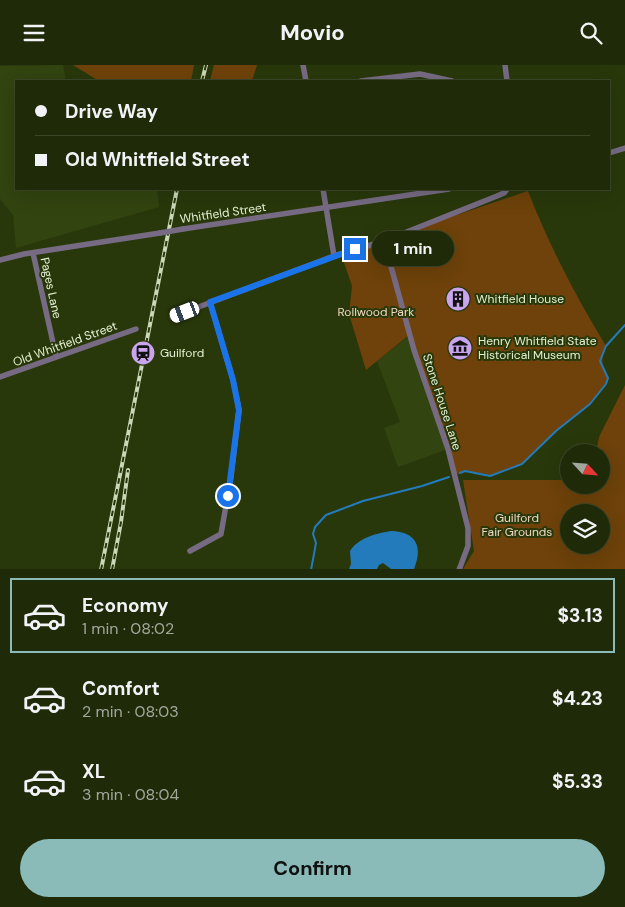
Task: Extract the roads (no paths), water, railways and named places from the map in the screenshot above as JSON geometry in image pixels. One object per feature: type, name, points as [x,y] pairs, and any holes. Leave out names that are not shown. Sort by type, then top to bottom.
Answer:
[{"type":"street","points":[[303,65],[306,80]]},
{"type":"street","points":[[505,65],[507,80]]},
{"type":"street","points":[[369,80],[420,74],[447,80]]},
{"type":"street","points":[[610,153],[625,148]]},
{"type":"street","points":[[323,190],[334,256]]},
{"type":"street","name":"Whitfield Street","points":[[0,260],[183,229],[326,209],[442,190]]},
{"type":"street","points":[[172,317],[334,256],[384,241],[497,196],[506,190]]},
{"type":"street","name":"Stone House Lane","points":[[384,241],[414,348],[448,449],[468,527],[468,546],[459,569]]},
{"type":"street","name":"Pages Lane","points":[[33,253],[56,356]]},
{"type":"street","points":[[190,551],[221,534],[239,420],[233,380],[210,302]]},
{"type":"street","name":"Old Whitfield Street","points":[[0,377],[136,329]]},
{"type":"water","points":[[391,531],[407,534],[416,542],[418,554],[414,569],[391,569],[383,563],[377,569],[349,569],[351,564],[350,551],[353,546],[368,537]]},
{"type":"waterway","points":[[460,473],[465,471],[490,476],[522,464],[556,431],[590,404],[606,384],[608,378],[600,361],[606,346],[625,325]]},
{"type":"waterway","points":[[311,569],[316,543],[313,534],[315,527],[326,515],[363,501],[449,477]]},
{"type":"railway","points":[[202,80],[206,65]]},
{"type":"railway","points":[[101,569],[177,190]]},
{"type":"railway","points":[[112,569],[128,470]]},
{"type":"place","name":"Whitfield House","points":[[458,299]]},
{"type":"place","name":"Henry Whitfield State Historical Museum","points":[[460,348]]},
{"type":"place","name":"Guilford","points":[[143,353]]},
{"type":"park label","name":"Rollwood Park","points":[[376,312]]},
{"type":"park label","name":"Guilford Fair Grounds","points":[[517,525]]}]
